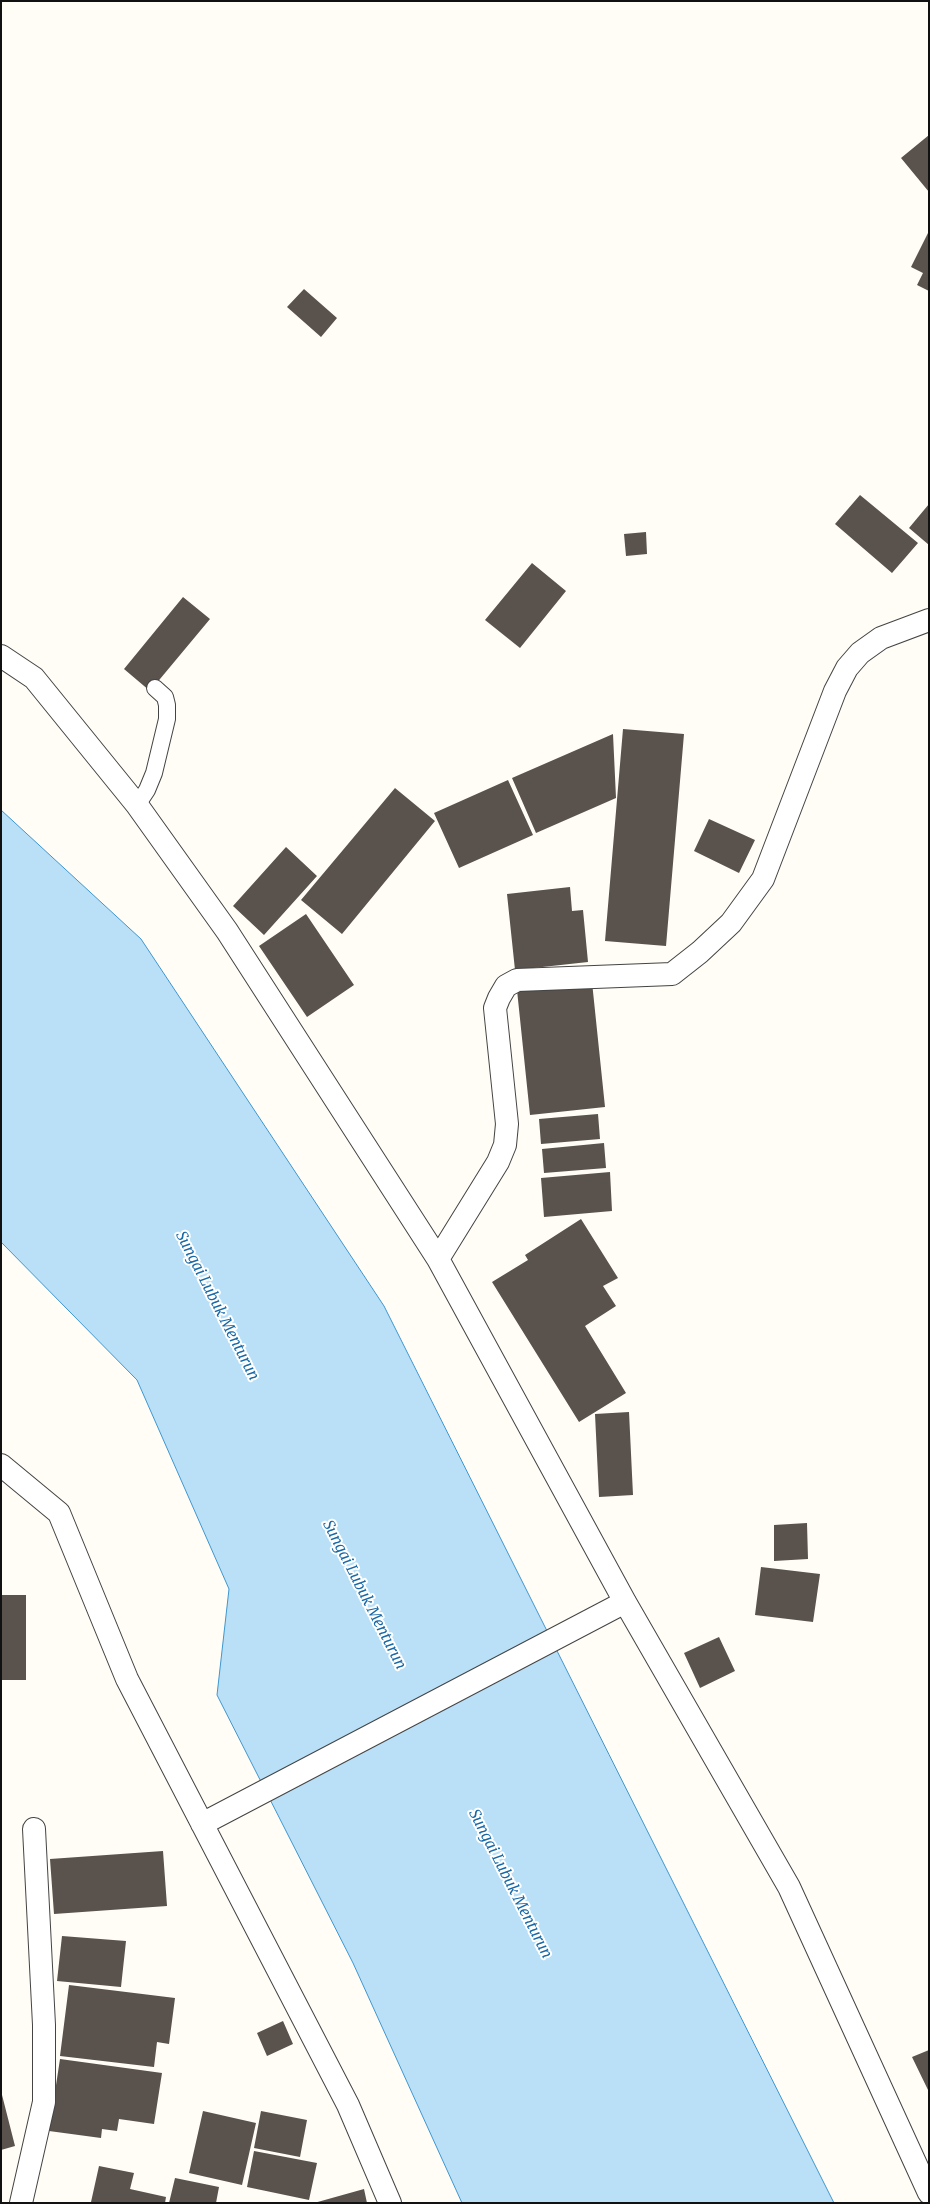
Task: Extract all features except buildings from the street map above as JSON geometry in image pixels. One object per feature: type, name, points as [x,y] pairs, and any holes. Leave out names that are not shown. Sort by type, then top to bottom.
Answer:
[{"type":"street","points":[[438,1259],[498,1162],[505,1145],[507,1124],[495,1008],[498,998],[506,986],[517,980],[672,974],[700,952],[731,923],[763,879],[834,691],[847,668],[860,653],[881,638],[929,620]]},
{"type":"street","points":[[1,656],[34,678],[137,805],[227,931],[438,1259],[625,1602],[789,1887],[929,2193]]},
{"type":"street","points":[[1,1465],[59,1513],[127,1679],[348,2106],[390,2203]]},
{"type":"street","points":[[202,1824],[625,1602]]},
{"type":"street","points":[[21,2203],[44,2102],[44,2025],[34,1829]]},
{"type":"lane","points":[[137,805],[154,773],[167,719],[168,705],[165,697],[155,688]]},
{"type":"water","name":"Sungai Lubuk Menturun","points":[[1,810],[141,939],[384,1306],[834,2203],[462,2203],[353,1963],[217,1695],[229,1589],[137,1380],[1,1242]]}]
